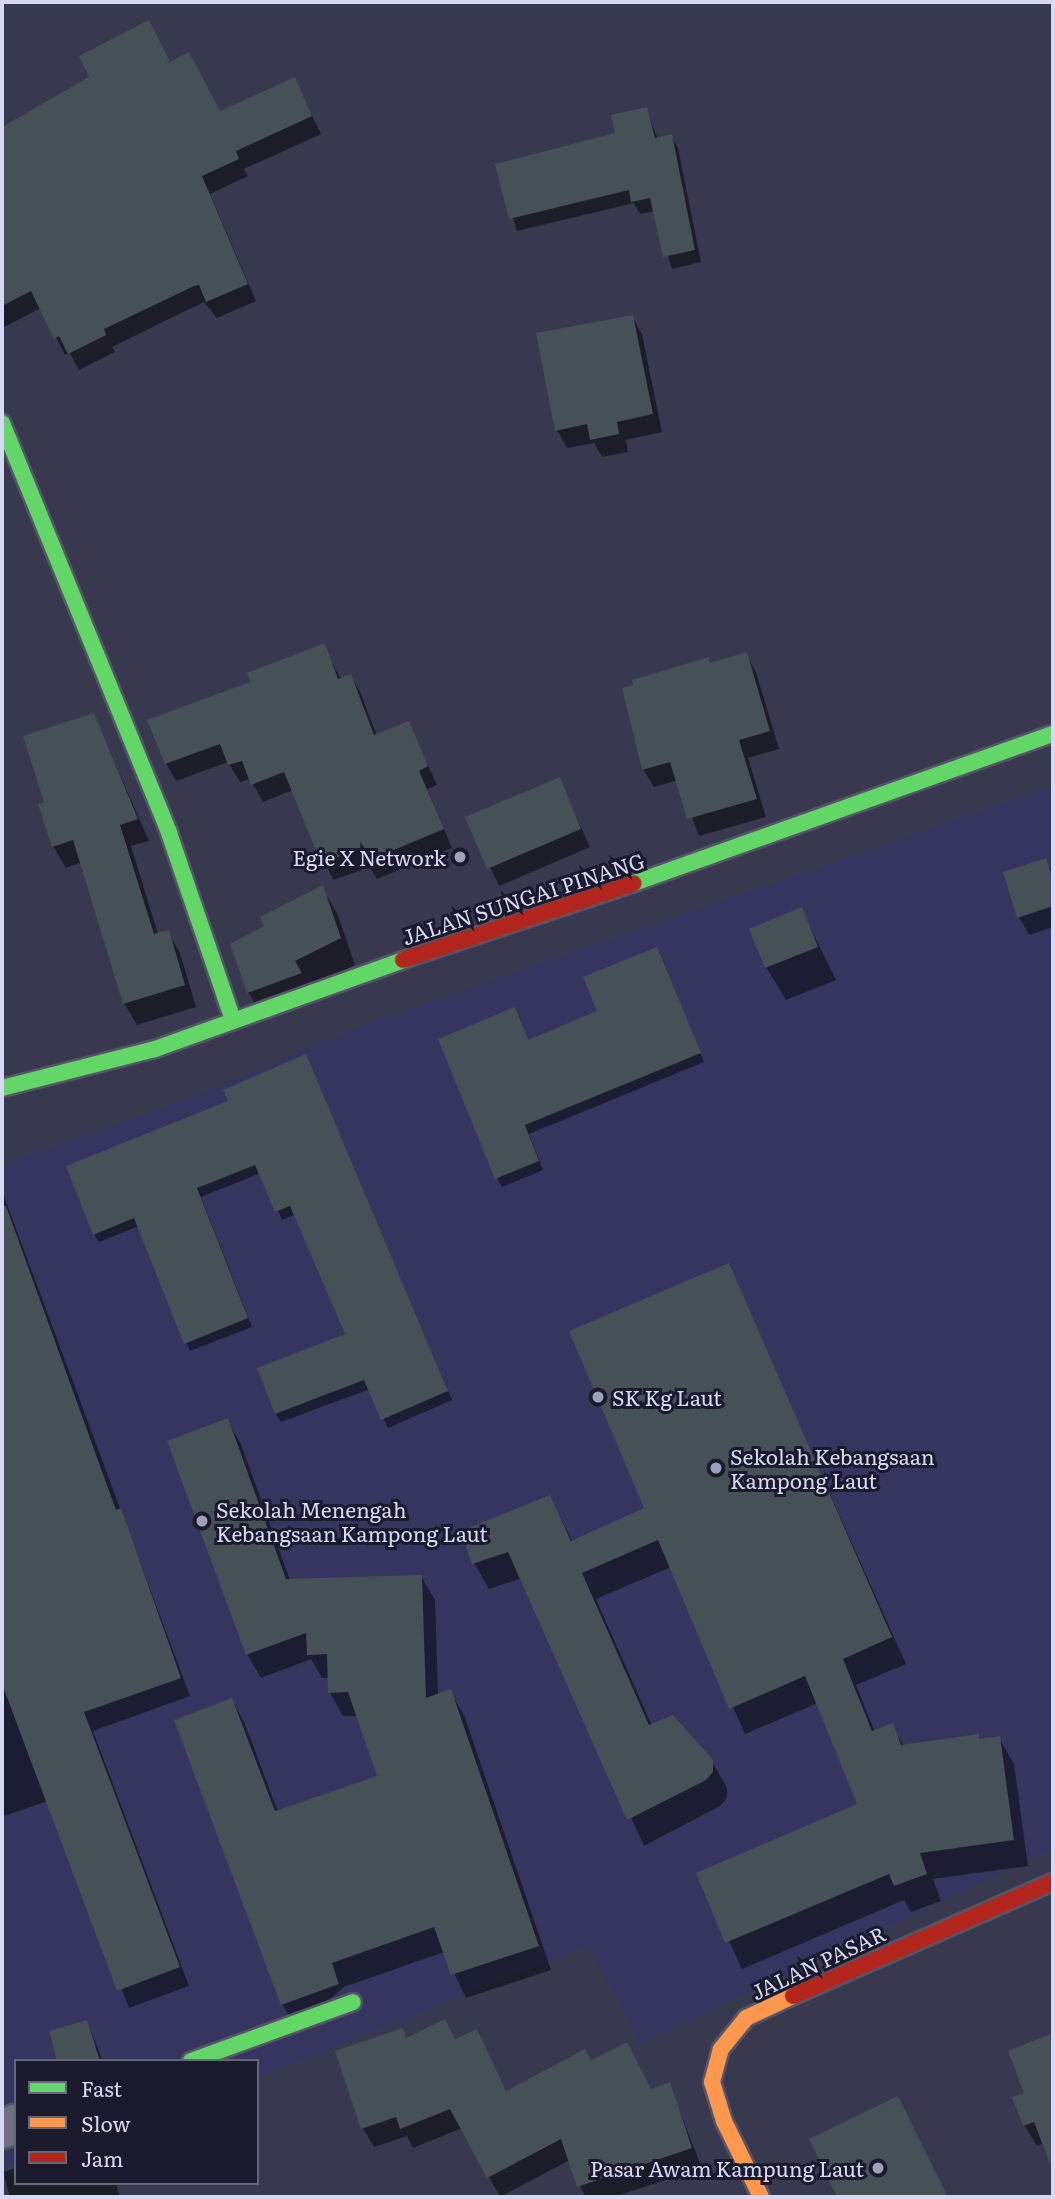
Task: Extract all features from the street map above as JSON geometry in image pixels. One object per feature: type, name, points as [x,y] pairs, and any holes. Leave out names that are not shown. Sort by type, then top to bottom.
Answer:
[{"type":"street","points":[[2,423],[169,833],[233,1020]]},
{"type":"street","name":"JALAN SUNGAI PINANG","points":[[2,1088],[155,1049],[739,848],[1053,734]]},
{"type":"street","name":"JALAN PASAR","points":[[761,2197],[724,2122],[712,2082],[721,2049],[746,2018],[876,1957],[1053,1882]]},
{"type":"street","points":[[197,2059],[353,2003]]},
{"type":"shaded area","name":"Sekolah Kebangsaan Kampong Laut","points":[[1053,786],[1053,1849],[640,2043],[588,1945],[259,2077],[259,2059],[14,2059],[14,2164],[2,2167],[2,1165],[216,1088],[371,1022]]},
{"type":"building","points":[[149,20],[170,62],[189,52],[220,111],[295,77],[312,116],[236,151],[239,159],[202,176],[248,284],[206,302],[199,285],[194,286],[104,329],[106,335],[68,354],[59,336],[54,339],[31,291],[2,306],[2,127],[89,77],[79,56]]},
{"type":"building","points":[[647,107],[655,138],[672,134],[695,250],[663,257],[650,198],[631,202],[629,190],[509,219],[495,164],[615,133],[611,115]]},
{"type":"building","points":[[633,315],[653,414],[617,422],[619,434],[590,440],[587,424],[555,431],[536,333]]},
{"type":"building","points":[[325,643],[338,679],[351,674],[374,735],[409,721],[428,766],[419,771],[444,829],[365,862],[360,849],[321,863],[284,772],[251,785],[242,761],[228,765],[220,744],[165,764],[147,720],[250,682],[247,673]]},
{"type":"building","points":[[747,652],[770,731],[739,740],[757,799],[687,819],[670,762],[642,770],[622,688],[633,685],[632,680],[709,657],[710,663]]},
{"type":"building","points":[[94,713],[138,819],[120,825],[154,934],[169,930],[185,985],[123,1004],[73,840],[52,847],[38,804],[44,802],[23,736]]},
{"type":"building","points":[[560,777],[581,829],[487,869],[465,817]]},
{"type":"building","points":[[1046,858],[1053,880],[1053,906],[1017,918],[1003,872]]},
{"type":"building","points":[[323,885],[341,938],[295,961],[302,973],[247,993],[230,944],[264,926],[260,917]]},
{"type":"building","points":[[802,907],[818,947],[765,968],[749,929]]},
{"type":"building","points":[[657,947],[701,1053],[525,1125],[539,1161],[495,1179],[438,1039],[515,1007],[528,1040],[597,1011],[583,977]]},
{"type":"building","points":[[306,1054],[448,1391],[381,1420],[364,1380],[275,1414],[257,1368],[345,1334],[290,1206],[275,1212],[255,1165],[197,1188],[248,1318],[184,1344],[134,1218],[93,1235],[66,1166],[228,1101],[223,1090]]},
{"type":"building","points":[[2,1206],[6,1206],[116,1510],[121,1508],[181,1678],[84,1712],[180,1967],[117,1991],[2,1684]]},
{"type":"building","points":[[729,1263],[892,1637],[843,1659],[872,1731],[893,1723],[901,1745],[979,1734],[979,1739],[1000,1736],[1014,1840],[920,1853],[927,1874],[894,1886],[889,1874],[725,1943],[696,1873],[857,1804],[805,1676],[729,1709],[658,1540],[582,1573],[649,1725],[673,1715],[713,1760],[713,1772],[706,1780],[627,1820],[508,1552],[472,1564],[461,1531],[550,1495],[571,1541],[644,1508],[569,1331]]},
{"type":"building","points":[[228,1418],[286,1579],[422,1575],[426,1698],[451,1689],[539,1946],[451,1975],[434,1927],[332,1963],[339,1984],[281,2005],[174,1720],[232,1698],[275,1811],[377,1776],[348,1692],[328,1693],[327,1654],[307,1655],[306,1633],[246,1655],[167,1441]]},
{"type":"building","points":[[445,2019],[455,2039],[477,2029],[506,2091],[585,2049],[591,2060],[627,2042],[651,2089],[670,2082],[692,2148],[577,2187],[561,2139],[487,2178],[450,2109],[400,2129],[396,2117],[361,2129],[335,2051],[403,2028],[406,2038]]},
{"type":"building","points":[[87,2020],[99,2059],[56,2059],[49,2031]]},
{"type":"building","points":[[1053,2033],[1053,2163],[1050,2164],[1034,2122],[1023,2126],[1012,2097],[1024,2093],[1008,2051]]},
{"type":"building","name":"Pasar Awam Kampung Laut","points":[[898,2096],[948,2197],[837,2197],[809,2139]]},
{"type":"traffic: fast","points":[[2,423],[169,833],[233,1020]]},
{"type":"traffic: fast","points":[[634,883],[1053,734]]},
{"type":"traffic: fast","points":[[2,1088],[155,1049],[403,960]]},
{"type":"traffic: fast","points":[[196,2059],[353,2002]]},
{"type":"traffic: slow","points":[[761,2197],[724,2121],[712,2082],[721,2049],[746,2018],[793,1996]]},
{"type":"traffic: jam","points":[[403,960],[634,883]]},
{"type":"traffic: jam","points":[[793,1996],[1053,1882]]},
{"type":"place","name":"Egie X Network","points":[[460,857]]},
{"type":"place","name":"SK Kg Laut","points":[[598,1397]]},
{"type":"place","name":"Sekolah Kebangsaan Kampong Laut","points":[[716,1468]]},
{"type":"place","name":"Sekolah Menengah Kebangsaan Kampong Laut","points":[[202,1521]]},
{"type":"place","name":"Pasar Awam Kampung Laut","points":[[878,2168]]}]
